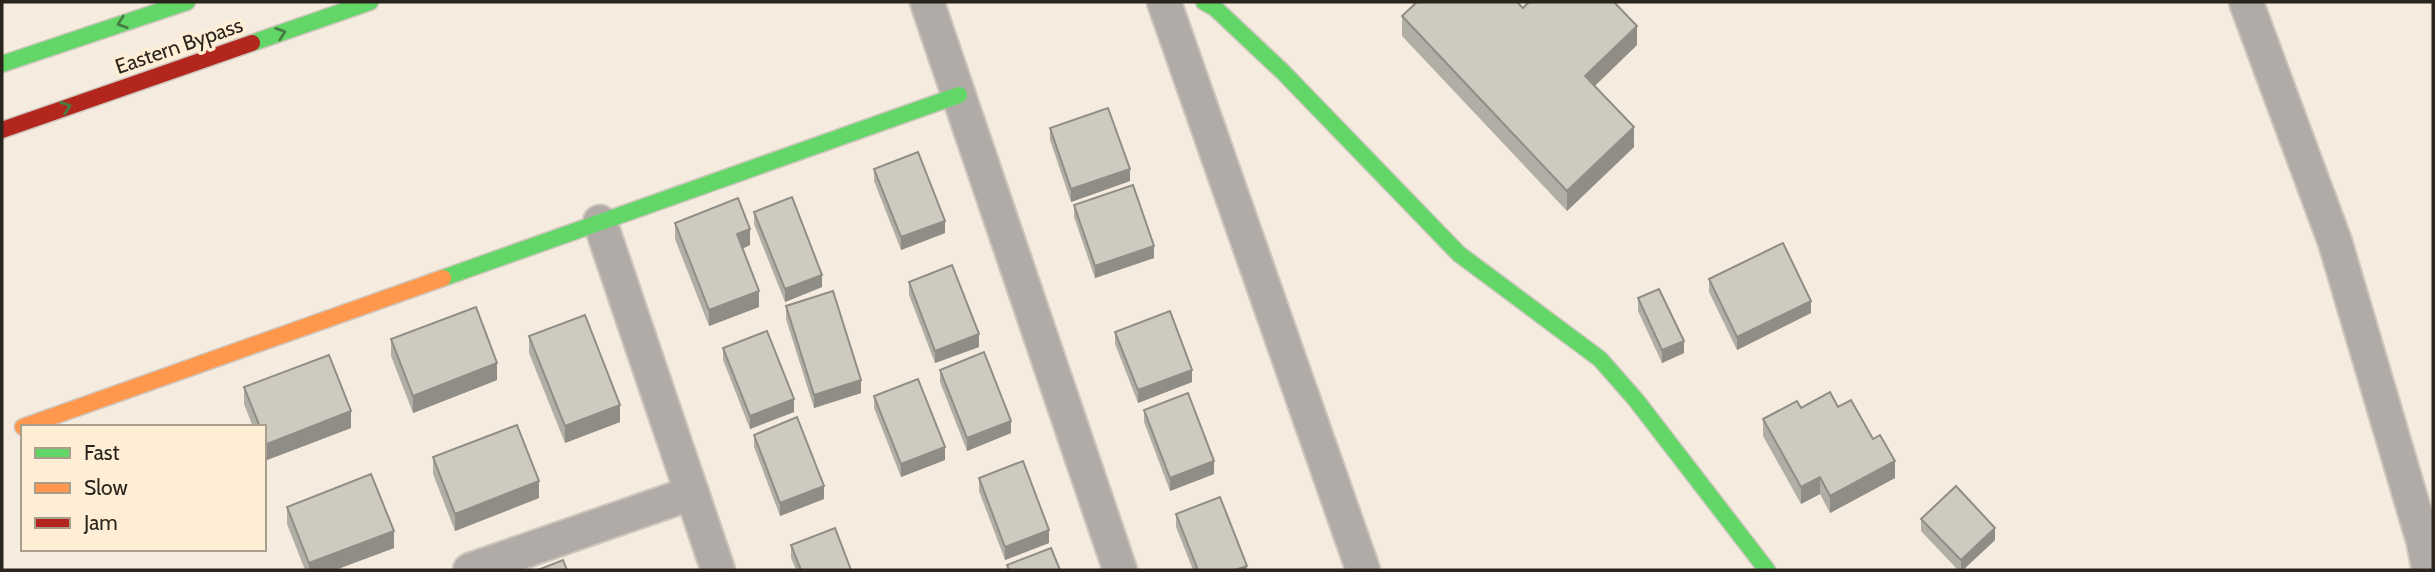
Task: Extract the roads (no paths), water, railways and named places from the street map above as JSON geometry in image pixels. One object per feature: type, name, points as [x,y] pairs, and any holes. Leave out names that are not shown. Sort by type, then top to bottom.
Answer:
[{"type":"street","name":"Eastern Bypass","points":[[2,64],[187,2]]},
{"type":"street","name":"Eastern Bypass","points":[[2,130],[370,2]]},
{"type":"street","points":[[927,2],[1120,570]]},
{"type":"street","points":[[1164,2],[1363,570]]},
{"type":"street","points":[[1204,2],[1215,8],[1283,72],[1459,254],[1600,359],[1636,400],[1767,570]]},
{"type":"street","points":[[2246,2],[2335,242],[2416,516],[2429,570]]},
{"type":"street","points":[[29,425],[959,95]]},
{"type":"street","points":[[600,222],[718,570]]},
{"type":"street","points":[[2,434],[21,428]]},
{"type":"street","points":[[470,570],[692,493]]}]
